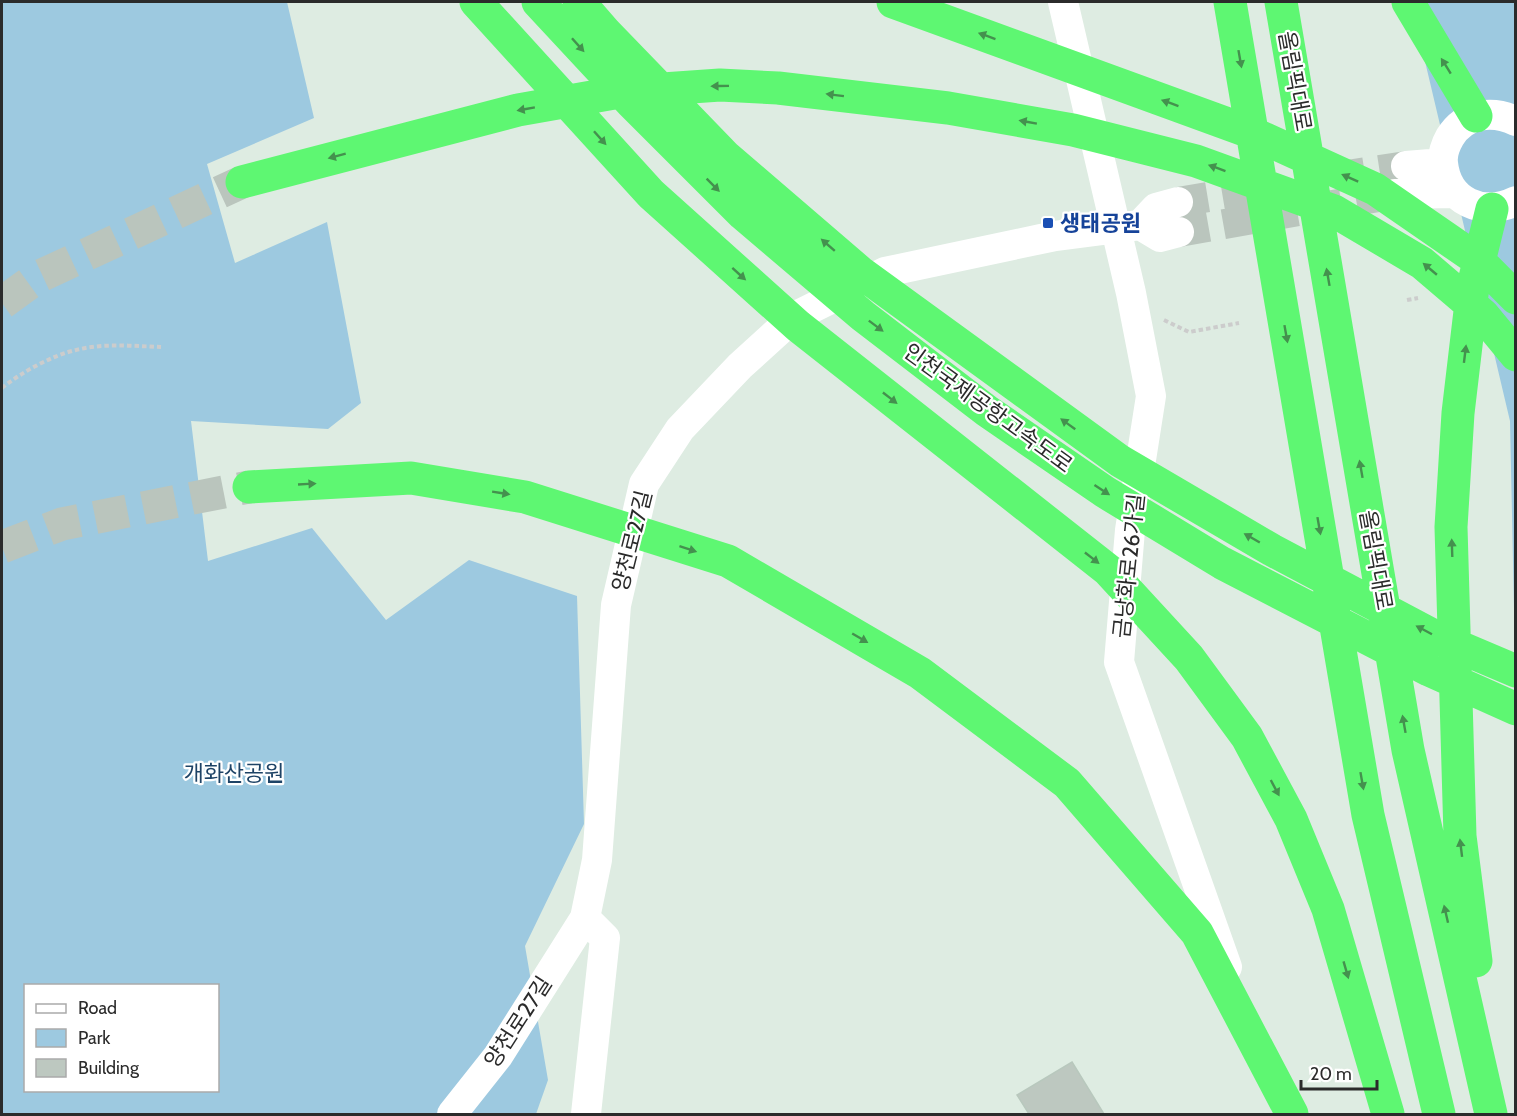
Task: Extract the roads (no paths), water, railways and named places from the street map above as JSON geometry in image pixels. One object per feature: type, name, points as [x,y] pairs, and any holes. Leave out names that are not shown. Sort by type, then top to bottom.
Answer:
[{"type":"highway","points":[[476,2],[651,194],[798,326],[1108,570],[1189,658],[1247,737],[1291,819],[1328,909],[1388,1114]]},
{"type":"highway","name":"인천국제공항고속도로","points":[[538,2],[631,102],[743,214],[863,316],[987,411],[1105,492],[1222,563],[1429,670],[1515,709]]},
{"type":"highway","name":"인천국제공항고속도로","points":[[579,2],[630,58],[743,172],[860,272],[1072,427],[1120,461],[1272,550],[1438,638],[1515,671]]},
{"type":"highway","points":[[892,2],[1250,132],[1375,189],[1478,260],[1515,298]]},
{"type":"highway","points":[[1230,2],[1368,815],[1439,1114]]},
{"type":"highway","name":"올림픽대로","points":[[1281,2],[1408,750],[1493,1114]]},
{"type":"highway","points":[[1414,6],[1476,116]]},
{"type":"highway","points":[[242,182],[518,110],[608,94],[720,86],[778,88],[960,110],[1073,130],[1196,160],[1334,211],[1422,263],[1483,315],[1515,355]]},
{"type":"highway","points":[[1493,1114],[1460,836],[1451,527],[1458,413],[1473,286],[1504,205]]},
{"type":"highway","points":[[249,487],[411,478],[525,496],[728,561],[921,673],[1067,783],[1197,933],[1292,1114]]},
{"type":"street","name":"금낭화로26가길","points":[[1063,2],[1127,226],[1131,293],[1151,396],[1130,531],[1119,662],[1279,1114]]},
{"type":"street","points":[[1504,205],[1478,207],[1466,201],[1455,193],[1448,181],[1443,163],[1447,142],[1464,122],[1476,116],[1490,114],[1515,121]]},
{"type":"street","points":[[1406,166],[1443,163]]},
{"type":"street","points":[[1395,194],[1455,193]]},
{"type":"street","points":[[1127,226],[1156,208],[1178,202]]},
{"type":"street","points":[[1127,226],[1160,237],[1179,232]]},
{"type":"street","name":"양천로27길","points":[[452,1114],[498,1056],[585,918],[597,860],[616,605],[644,484],[680,429],[740,366],[794,317],[885,272],[1055,236],[1127,226]]},
{"type":"street","points":[[585,918],[605,938],[586,1114]]},
{"type":"tunnel","points":[[1335,177],[1406,166]]},
{"type":"tunnel","points":[[2,303],[38,277],[242,182]]},
{"type":"tunnel","points":[[1178,202],[1275,186]]},
{"type":"tunnel","points":[[1179,232],[1395,194]]},
{"type":"tunnel","points":[[2,547],[62,524],[249,487]]},
{"type":"place","name":"생태공원","points":[[1048,223]]},
{"type":"park label","name":"개화산공원","points":[[234,773]]}]
